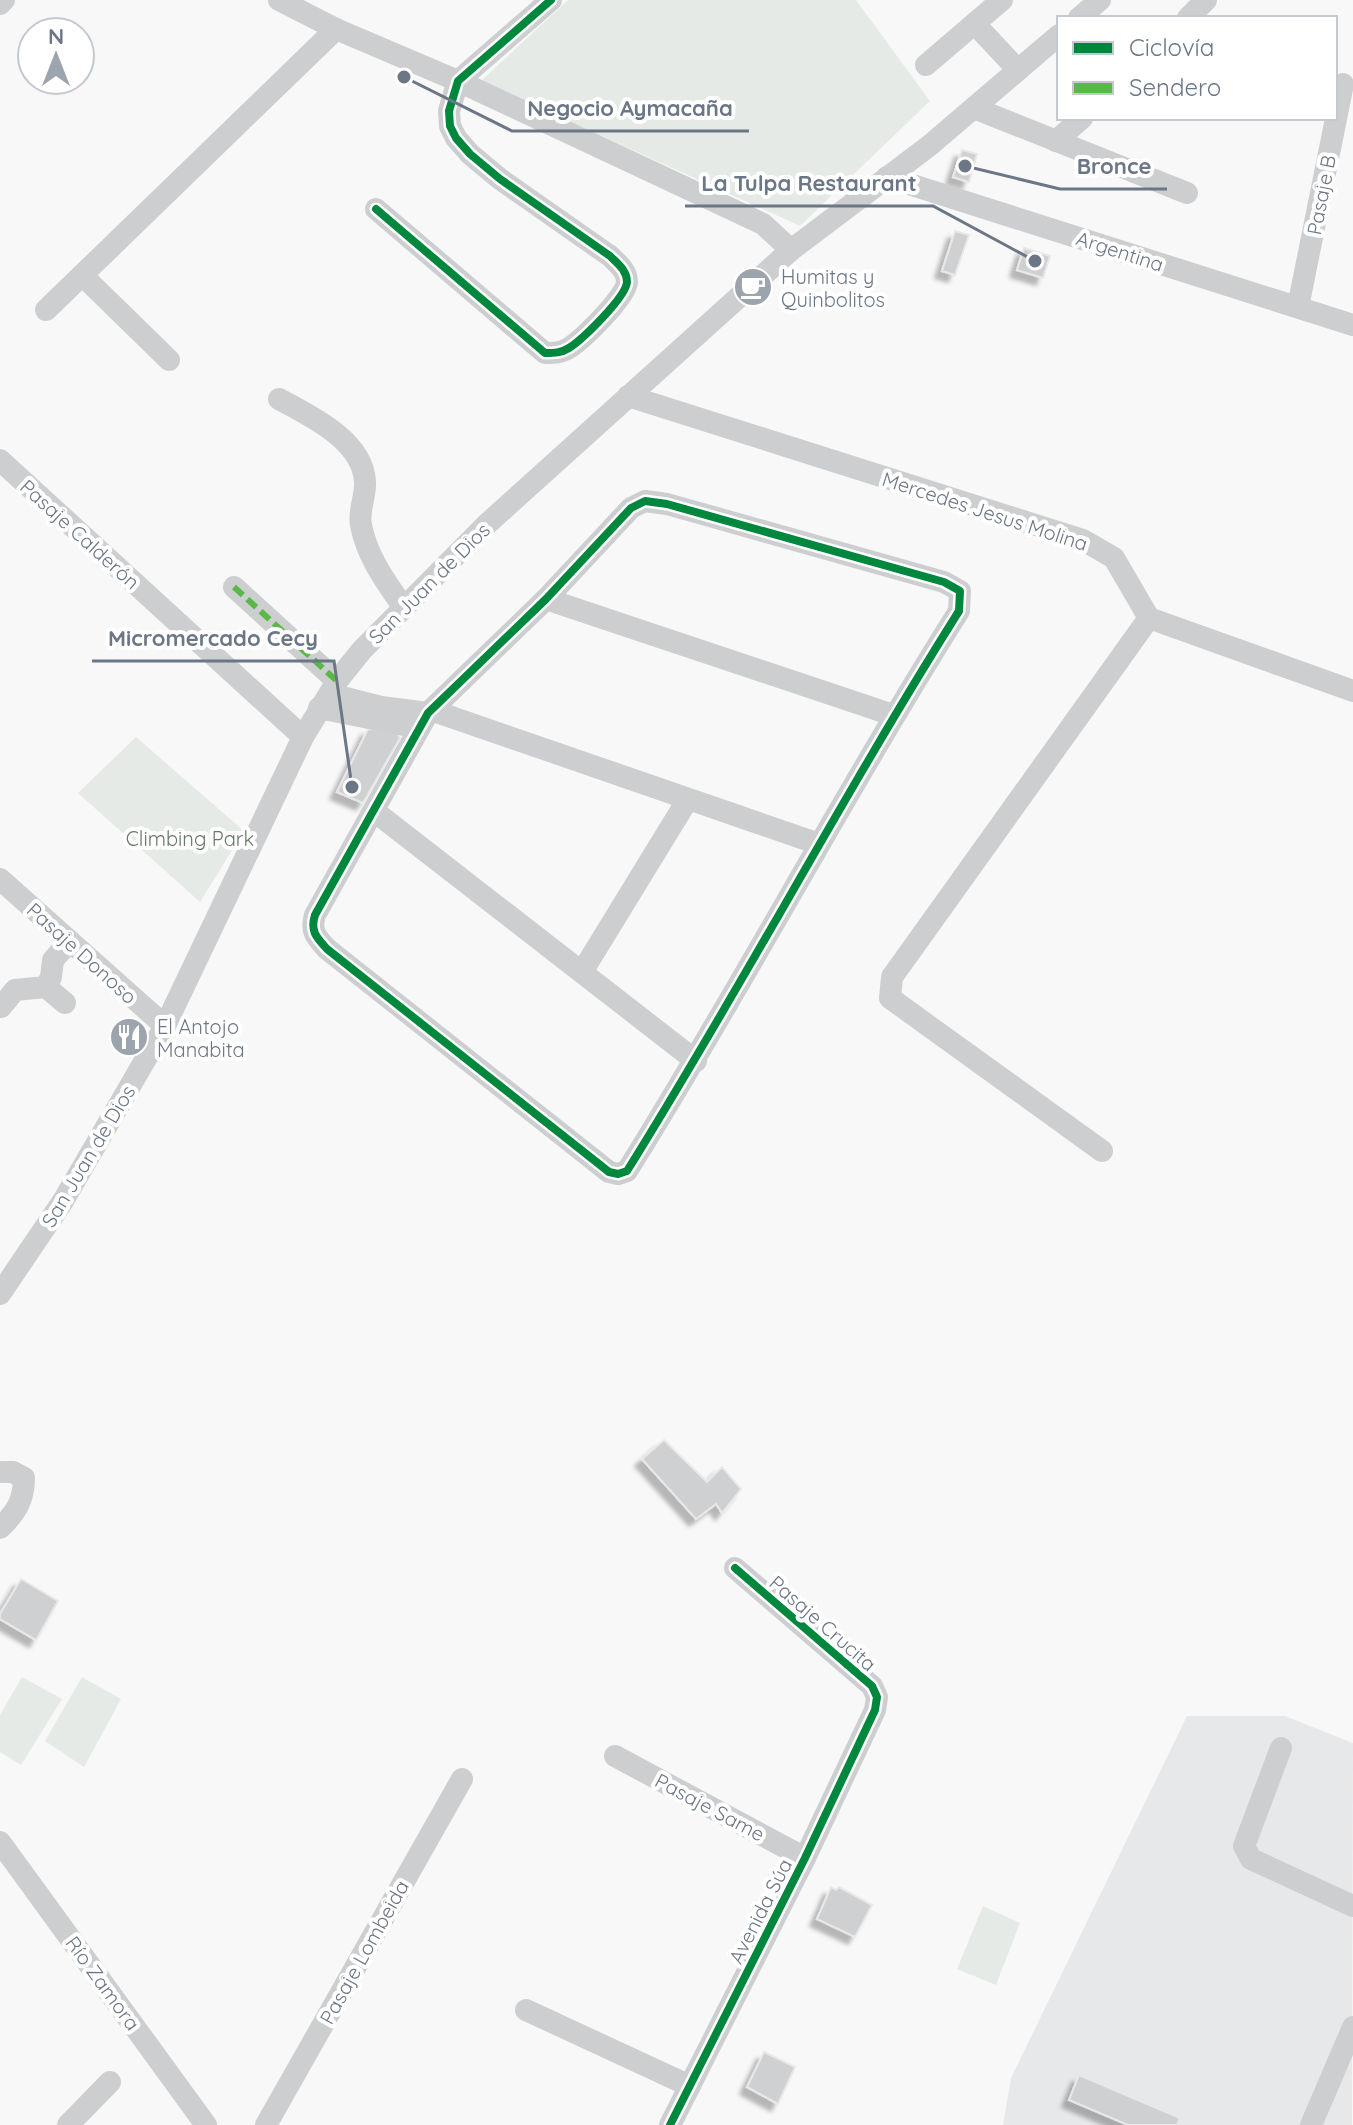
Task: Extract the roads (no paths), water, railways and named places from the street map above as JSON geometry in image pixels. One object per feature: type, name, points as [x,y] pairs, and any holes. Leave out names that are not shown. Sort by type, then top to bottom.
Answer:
[{"type":"street","points":[[279,0],[763,224],[791,250]]},
{"type":"street","points":[[376,209],[545,353],[558,353],[571,347],[624,292],[626,276],[610,256],[500,179],[456,138],[450,126],[449,111],[458,81],[551,0]]},
{"type":"street","points":[[926,65],[1002,0]]},
{"type":"street","points":[[1081,16],[1100,0]]},
{"type":"street","points":[[1190,16],[1206,0]]},
{"type":"street","points":[[975,24],[1018,70]]},
{"type":"street","points":[[46,310],[336,29]]},
{"type":"street","name":"San Juan de Dios","points":[[0,1294],[63,1201],[165,1026],[303,737],[329,694],[362,650],[487,524],[791,250],[974,108],[1057,37]]},
{"type":"street","name":"Pasaje B","points":[[1337,114],[1343,84]]},
{"type":"street","points":[[974,108],[1187,193]]},
{"type":"street","points":[[1056,141],[1080,120]]},
{"type":"street","name":"Pasaje B","points":[[1298,307],[1336,120]]},
{"type":"street","name":"Argentina","points":[[887,177],[1353,325]]},
{"type":"street","points":[[82,275],[169,360]]},
{"type":"street","name":"Mercedes Jesus Molina","points":[[628,396],[1083,540],[1114,558],[1149,618]]},
{"type":"street","points":[[279,399],[337,432],[356,458],[365,480],[360,520],[365,543],[378,570],[404,608]]},
{"type":"street","name":"Pasaje Calderón","points":[[0,460],[303,737]]},
{"type":"street","points":[[645,501],[667,504],[944,582],[960,591],[959,611],[893,715],[696,1061],[627,1171],[618,1174],[609,1172],[327,949],[311,927],[426,717],[546,599],[631,508],[645,501]]},
{"type":"street","points":[[234,587],[329,694],[426,717],[688,799],[819,844]]},
{"type":"street","points":[[546,599],[893,715]]},
{"type":"street","points":[[1102,1151],[890,998],[892,977],[1149,618],[1353,691]]},
{"type":"street","points":[[582,972],[688,799]]},
{"type":"street","points":[[374,811],[696,1061]]},
{"type":"street","name":"Pasaje Donoso","points":[[0,879],[165,1026]]},
{"type":"street","points":[[46,987],[53,960],[69,942]]},
{"type":"street","points":[[1,1007],[15,990],[46,987],[65,1003]]},
{"type":"street","points":[[0,1472],[13,1472],[24,1478],[24,1496],[13,1515],[0,1528]]},
{"type":"street","name":"Pasaje Crucita","points":[[735,1568],[872,1686],[877,1697],[875,1710]]},
{"type":"street","name":"Avenida Súa","points":[[670,2125],[805,1858],[875,1710]]},
{"type":"street","points":[[1281,1748],[1244,1846],[1251,1859],[1353,1906]]},
{"type":"street","name":"Pasaje Same","points":[[615,1756],[805,1858]]},
{"type":"street","name":"Pasaje Lombeida","points":[[266,2125],[462,1779]]},
{"type":"street","name":"Río Zamora","points":[[0,1842],[206,2125]]},
{"type":"street","points":[[526,2010],[690,2086]]},
{"type":"street","points":[[1311,2125],[1353,2027]]},
{"type":"street","points":[[68,2125],[110,2082]]},
{"type":"place","name":"Negocio Aymacaña","points":[[404,77]]},
{"type":"place","name":"Bronce","points":[[965,166]]},
{"type":"place","name":"La Tulpa Restaurant","points":[[1035,261]]},
{"type":"place","name":"Humitas y Quinbolitos","points":[[753,287]]},
{"type":"place","name":"Micromercado Cecy","points":[[352,787]]},
{"type":"place","name":"El Antojo Manabita","points":[[129,1037]]},
{"type":"park label","name":"Climbing Park","points":[[190,838]]}]
